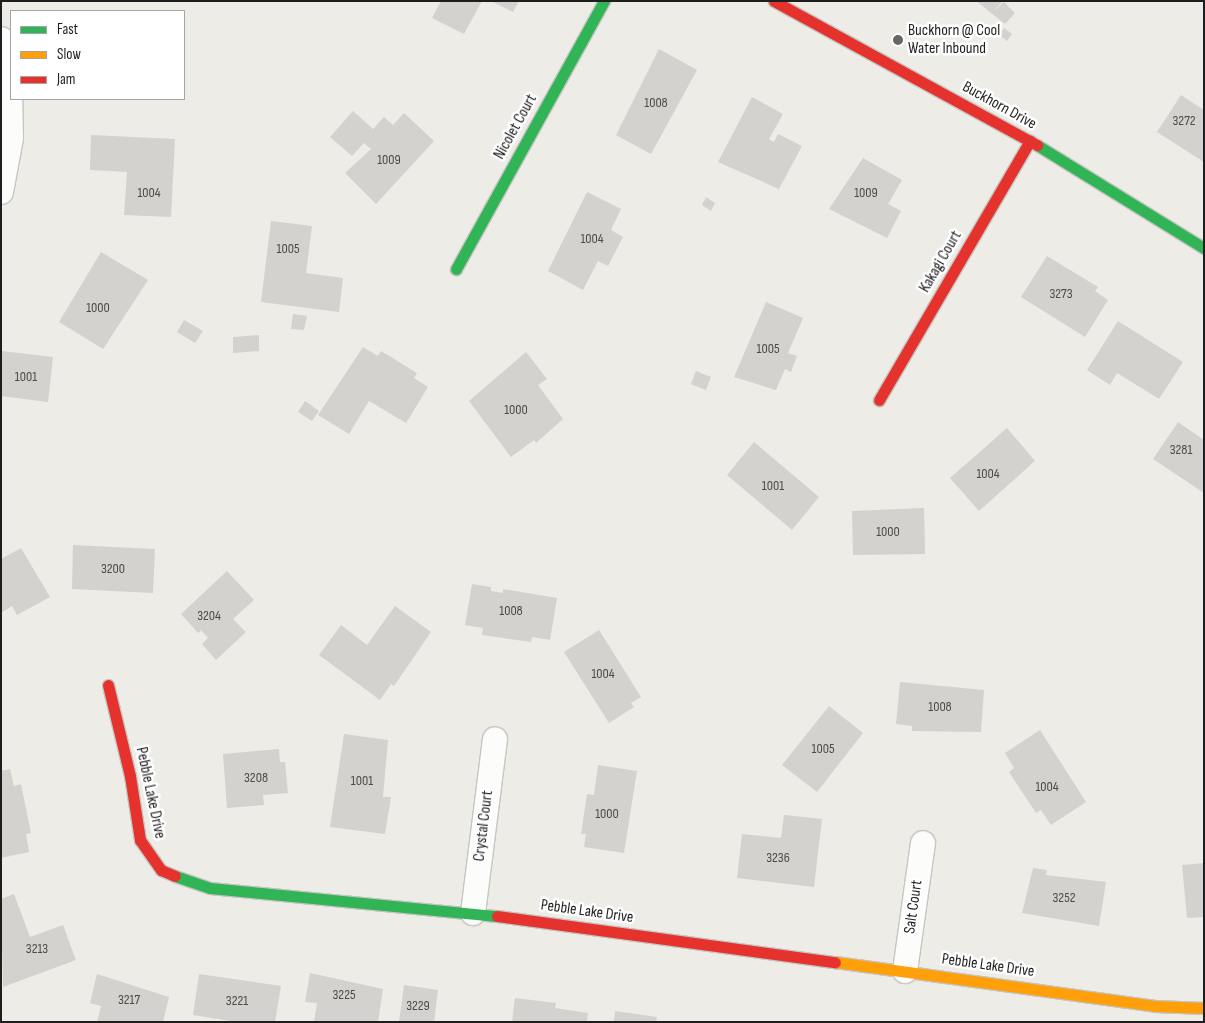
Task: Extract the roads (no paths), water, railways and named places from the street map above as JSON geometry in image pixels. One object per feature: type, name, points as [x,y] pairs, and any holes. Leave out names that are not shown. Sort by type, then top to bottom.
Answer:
[{"type":"street","name":"Nicolet Court","points":[[456,269],[604,1]]},
{"type":"street","name":"Buckhorn Drive","points":[[774,1],[1030,141],[1204,248]]},
{"type":"street","points":[[1,39],[10,87]]},
{"type":"street","points":[[1,192],[11,138],[10,100]]},
{"type":"street","name":"Kakagi Court","points":[[879,400],[1030,141]]},
{"type":"street","name":"Pebble Lake Drive","points":[[108,685],[130,776],[140,840],[161,870],[210,888],[473,913],[1155,1006],[1204,1008]]},
{"type":"street","name":"Crystal Court","points":[[473,913],[495,738]]},
{"type":"street","name":"Salt Court","points":[[905,971],[923,843]]},
{"type":"place","name":"Buckhorn @ Cool Water Inbound","points":[[898,40]]}]
